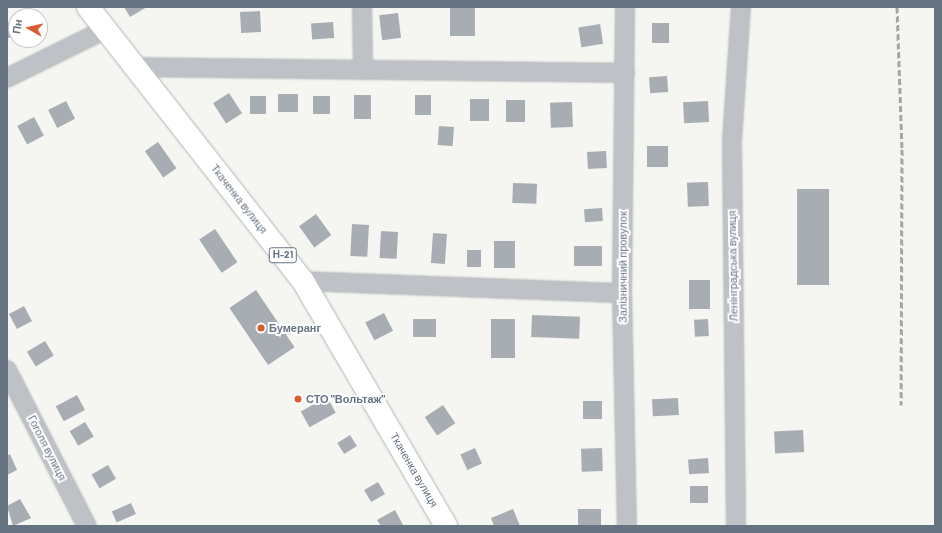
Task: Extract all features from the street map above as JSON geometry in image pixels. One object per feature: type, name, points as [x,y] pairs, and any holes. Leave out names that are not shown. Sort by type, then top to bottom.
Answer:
[{"type":"main road","name":"Ткаченка вулиця","points":[[88,7],[303,281],[446,526]]},
{"type":"street","points":[[362,7],[364,70]]},
{"type":"street","name":"Залізничний провулок","points":[[625,7],[622,293],[627,526]]},
{"type":"street","name":"Ленінградська вулиця","points":[[736,526],[732,141],[741,7]]},
{"type":"street","points":[[7,78],[106,30]]},
{"type":"street","points":[[136,67],[625,73]]},
{"type":"street","points":[[303,281],[622,293]]},
{"type":"street","name":"Гоголя вулиця","points":[[7,370],[87,526]]},
{"type":"building","points":[[124,7],[147,7],[130,17]]},
{"type":"building","points":[[450,7],[475,7],[475,36],[450,36]]},
{"type":"building","points":[[260,11],[261,32],[241,33],[240,12]]},
{"type":"building","points":[[398,13],[401,38],[382,40],[379,15]]},
{"type":"building","points":[[7,20],[8,38],[7,39]]},
{"type":"building","points":[[333,22],[334,38],[312,39],[311,24]]},
{"type":"building","points":[[652,23],[669,23],[669,43],[652,43]]},
{"type":"building","points":[[600,24],[603,44],[581,47],[578,27]]},
{"type":"building","points":[[667,76],[668,92],[650,93],[649,77]]},
{"type":"building","points":[[229,93],[242,113],[226,123],[213,103]]},
{"type":"building","points":[[278,94],[298,94],[298,112],[278,112]]},
{"type":"building","points":[[354,95],[371,95],[371,119],[354,119]]},
{"type":"building","points":[[415,95],[431,95],[431,115],[415,115]]},
{"type":"building","points":[[250,96],[266,96],[266,114],[250,114]]},
{"type":"building","points":[[313,96],[330,96],[330,114],[313,114]]},
{"type":"building","points":[[470,99],[489,99],[489,121],[470,121]]},
{"type":"building","points":[[506,100],[525,100],[525,122],[506,122]]},
{"type":"building","points":[[66,101],[75,119],[57,128],[48,110]]},
{"type":"building","points":[[708,101],[709,122],[684,123],[683,102]]},
{"type":"building","points":[[572,102],[573,127],[551,128],[550,103]]},
{"type":"building","points":[[34,117],[44,136],[27,144],[17,126]]},
{"type":"building","points":[[439,126],[454,127],[453,146],[438,145]]},
{"type":"building","points":[[158,142],[176,168],[163,177],[145,151]]},
{"type":"building","points":[[647,146],[668,146],[668,167],[647,167]]},
{"type":"building","points":[[606,151],[607,168],[588,169],[587,152]]},
{"type":"building","points":[[708,182],[709,206],[688,207],[687,183]]},
{"type":"building","points":[[513,183],[537,184],[536,204],[512,203]]},
{"type":"building","points":[[797,189],[829,189],[829,285],[797,285]]},
{"type":"building","points":[[602,208],[603,221],[585,222],[584,209]]},
{"type":"building","points":[[316,214],[331,235],[314,247],[299,226]]},
{"type":"building","points":[[352,224],[369,225],[367,257],[350,256]]},
{"type":"building","points":[[215,229],[237,262],[222,273],[199,240]]},
{"type":"building","points":[[381,231],[398,232],[397,259],[380,258]]},
{"type":"building","points":[[433,233],[447,234],[445,264],[431,263]]},
{"type":"building","points":[[494,241],[515,241],[515,268],[494,268]]},
{"type":"building","points":[[574,246],[602,246],[602,266],[574,266]]},
{"type":"building","points":[[467,250],[481,250],[481,267],[467,267]]},
{"type":"building","points":[[689,280],[710,280],[710,309],[689,309]]},
{"type":"building","name":"Бумеранг","points":[[256,290],[295,347],[268,365],[229,308]]},
{"type":"building","points":[[24,306],[32,321],[17,329],[9,314]]},
{"type":"building","points":[[384,313],[393,331],[374,340],[365,323]]},
{"type":"building","points":[[532,315],[580,317],[579,339],[531,337]]},
{"type":"building","points":[[413,319],[436,319],[436,337],[413,337]]},
{"type":"building","points":[[491,319],[515,319],[515,358],[491,358]]},
{"type":"building","points":[[708,319],[709,336],[695,337],[694,320]]},
{"type":"building","points":[[45,341],[54,356],[36,366],[27,352]]},
{"type":"building","points":[[77,395],[85,410],[64,421],[56,406]]},
{"type":"building","points":[[327,397],[336,413],[309,427],[301,412]]},
{"type":"building","points":[[678,398],[679,415],[653,416],[652,399]]},
{"type":"building","points":[[583,401],[602,401],[602,419],[583,419]]},
{"type":"building","points":[[443,405],[455,423],[437,436],[425,417]]},
{"type":"building","points":[[85,422],[94,437],[78,446],[70,431]]},
{"type":"building","points":[[803,430],[804,452],[775,453],[774,432]]},
{"type":"building","points":[[350,435],[357,446],[344,454],[337,443]]},
{"type":"building","points":[[475,448],[482,464],[467,470],[460,455]]},
{"type":"building","points":[[602,448],[603,471],[582,472],[581,449]]},
{"type":"building","points":[[10,454],[17,470],[7,475],[7,456]]},
{"type":"building","points":[[708,458],[709,473],[689,474],[688,459]]},
{"type":"building","points":[[108,465],[116,479],[100,488],[92,474]]},
{"type":"building","points":[[378,482],[385,494],[371,502],[364,490]]},
{"type":"building","points":[[690,486],[708,486],[708,503],[690,503]]},
{"type":"building","points":[[20,499],[31,518],[13,526],[7,506]]},
{"type":"building","points":[[131,503],[136,514],[117,523],[112,512]]},
{"type":"building","points":[[513,509],[520,526],[494,526],[491,518]]},
{"type":"building","points":[[578,509],[601,509],[601,526],[578,526]]},
{"type":"building","points":[[395,510],[403,525],[381,526],[377,520]]},
{"type":"railway","points":[[897,7],[902,149],[901,405]]},
{"type":"place","name":"Бумеранг","points":[[261,328]]},
{"type":"place","name":"СТО \"Вольтаж\"","points":[[298,399]]}]
